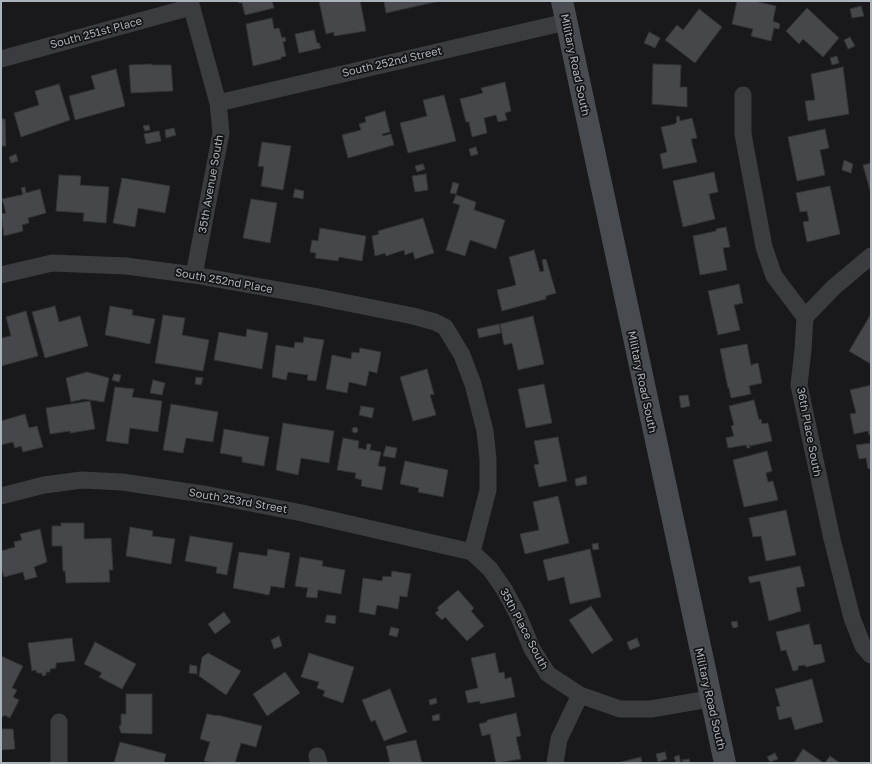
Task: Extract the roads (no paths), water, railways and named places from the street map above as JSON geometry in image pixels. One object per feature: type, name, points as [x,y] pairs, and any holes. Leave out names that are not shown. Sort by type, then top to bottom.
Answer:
[{"type":"main road","name":"Military Road South","points":[[564,11],[724,763]]},
{"type":"street","name":"South 251st Place","points":[[1,58],[190,4]]},
{"type":"street","name":"35th Avenue South","points":[[190,4],[218,103],[221,134],[194,275]]},
{"type":"street","name":"South 252nd Street","points":[[218,103],[564,11]]},
{"type":"street","points":[[743,95],[743,134],[764,247],[774,276],[805,317],[834,287],[864,260],[871,256]]},
{"type":"street","name":"South 252nd Place","points":[[1,274],[52,263],[126,266],[194,275],[413,316],[435,322],[445,327],[462,355],[473,384],[485,431],[488,459],[488,490],[472,552]]},
{"type":"street","name":"36th Place South","points":[[805,317],[804,350],[799,385],[830,532],[852,618],[863,646],[871,655]]},
{"type":"street","name":"South 253rd Street","points":[[1,496],[44,485],[82,480],[122,482],[209,495],[302,512],[472,552]]},
{"type":"street","name":"35th Place South","points":[[472,552],[490,569],[504,589],[518,614],[532,649],[548,674],[580,694],[620,709],[651,709],[710,699]]},
{"type":"street","points":[[556,763],[559,739],[580,694]]},
{"type":"street","points":[[59,722],[59,763]]}]
